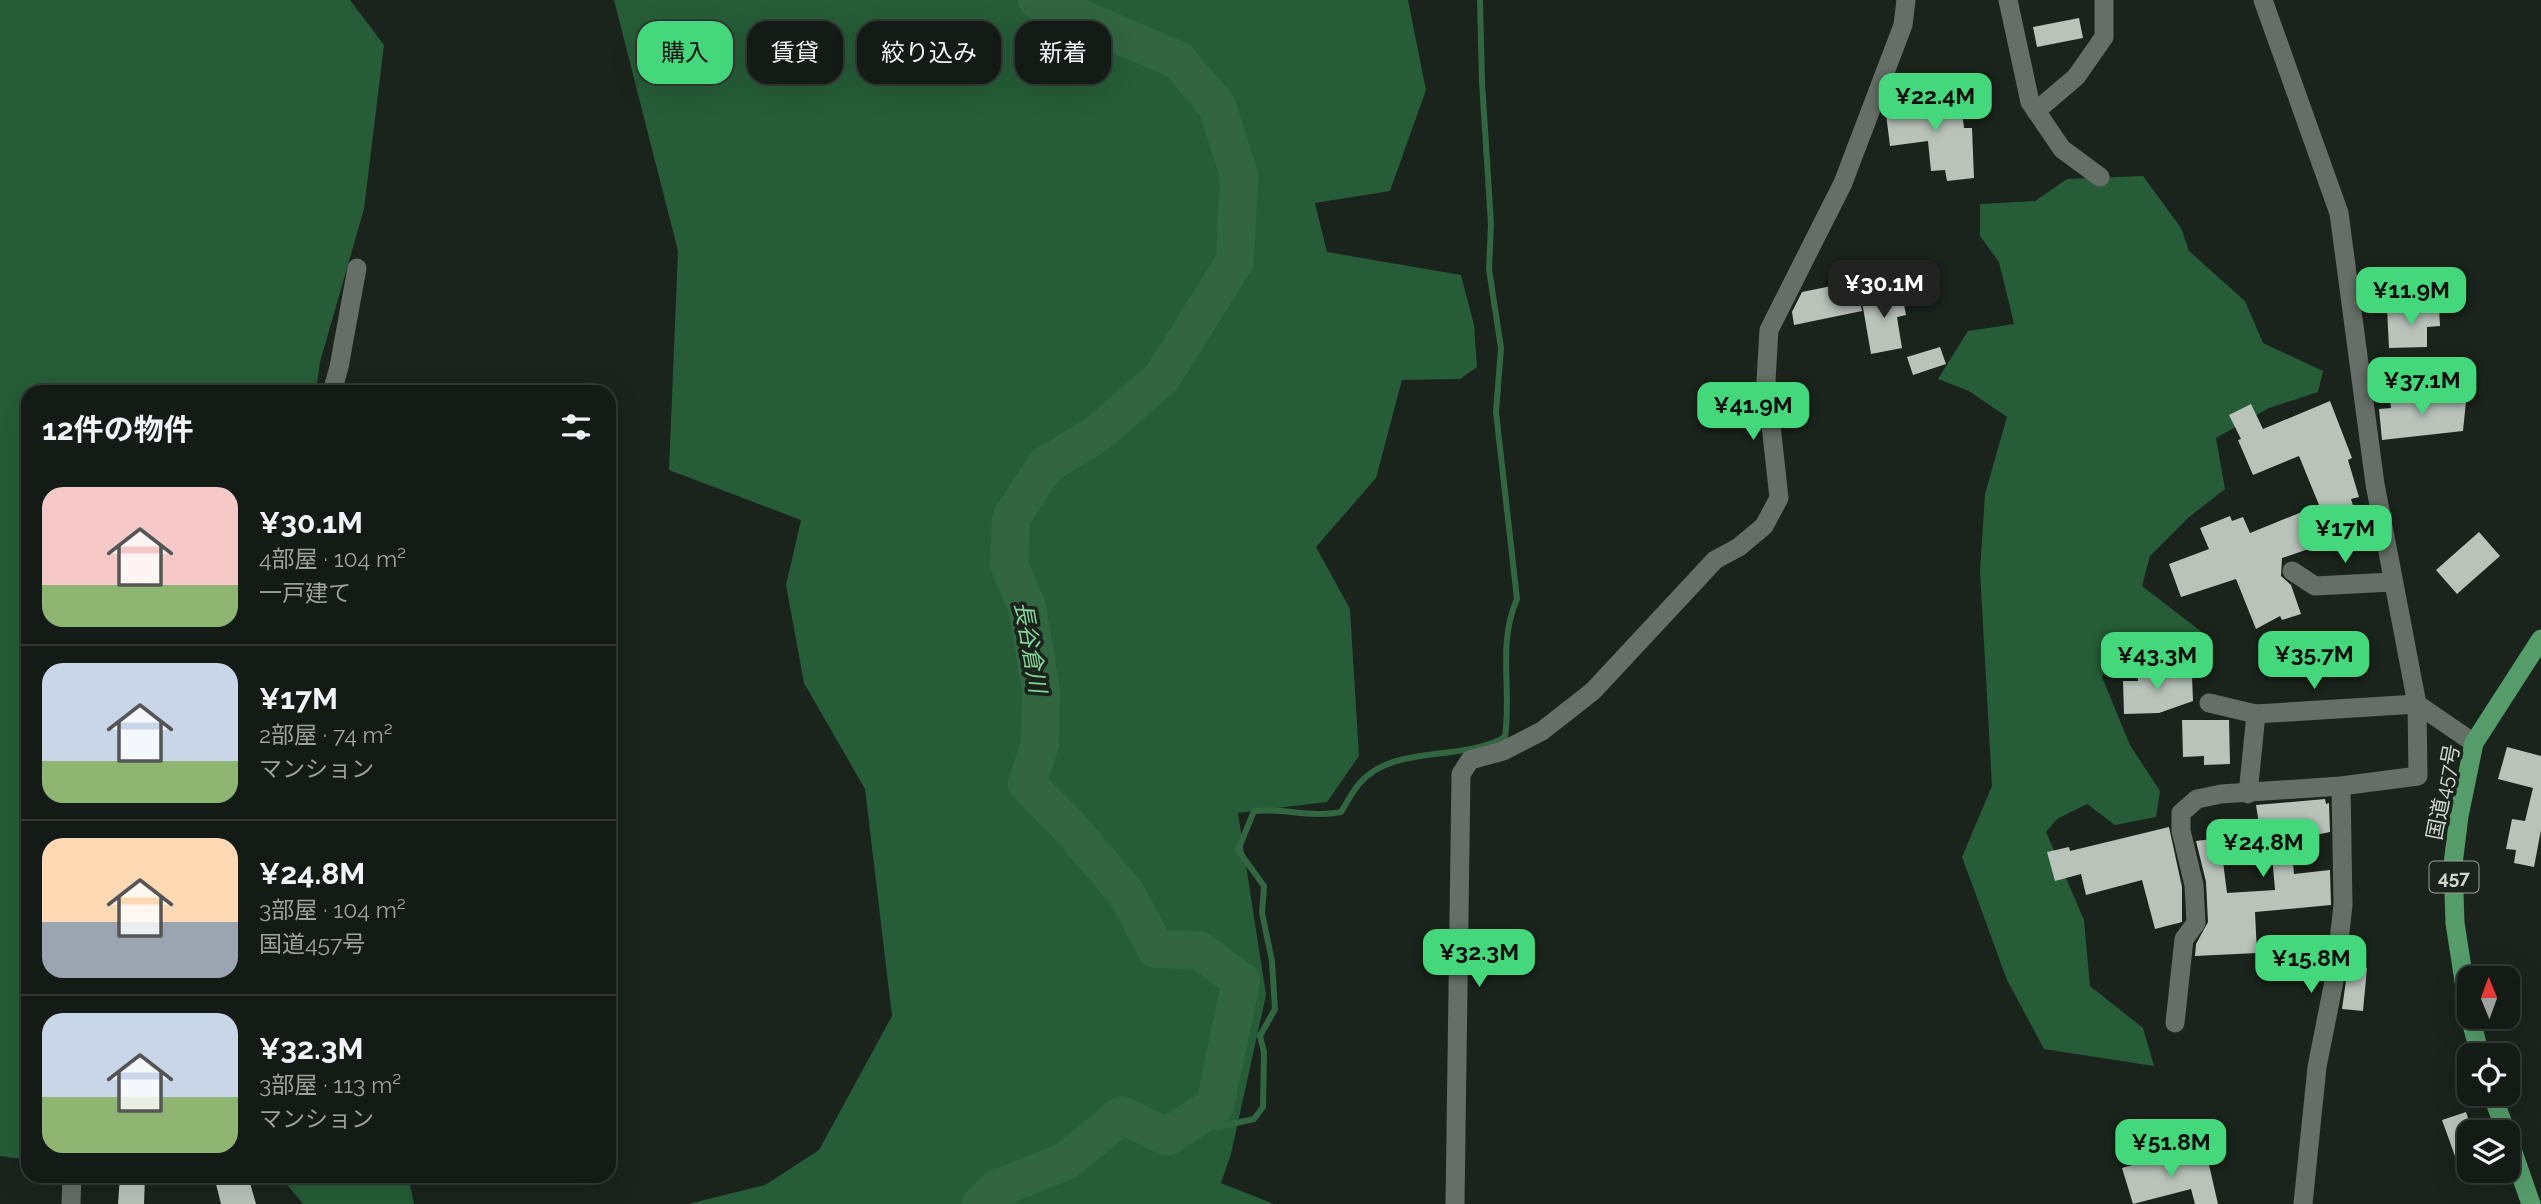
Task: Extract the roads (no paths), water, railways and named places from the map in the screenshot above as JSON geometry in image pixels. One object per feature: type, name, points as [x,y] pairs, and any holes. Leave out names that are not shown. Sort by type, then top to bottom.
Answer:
[{"type":"highway","name":"国道457号","points":[[2462,966],[2455,923],[2453,863],[2459,816],[2474,743],[2541,639]]},
{"type":"highway","points":[[2520,1173],[2531,1204]]},
{"type":"street","points":[[1455,1204],[1461,774],[1469,760],[1503,751],[1542,731],[1593,691],[1715,560],[1739,547],[1764,526],[1779,498],[1766,380],[1769,330],[1843,183],[1903,24],[1906,0]]},
{"type":"street","points":[[2008,0],[2030,102],[2062,149],[2100,177]]},
{"type":"street","points":[[2036,111],[2077,77],[2104,37],[2104,0]]},
{"type":"street","points":[[2175,1023],[2184,939],[2196,923],[2193,886],[2181,831],[2181,813],[2197,799],[2221,794],[2341,786],[2418,776],[2417,704],[2375,484],[2339,213],[2263,0]]},
{"type":"street","points":[[334,385],[357,268]]},
{"type":"street","points":[[2292,571],[2315,586],[2392,582]]},
{"type":"street","points":[[2209,703],[2256,715],[2417,704],[2474,743]]},
{"type":"street","points":[[2248,794],[2256,715]]},
{"type":"street","points":[[2303,1204],[2317,1067],[2335,976],[2343,905],[2341,786]]},
{"type":"street","points":[[71,1204],[72,1183]]},
{"type":"waterway","name":"長谷倉川","points":[[981,1204],[996,1189],[1066,1161],[1122,1115],[1167,1137],[1215,1105],[1241,981],[1199,950],[1156,949],[1126,893],[1066,823],[1027,784],[1040,744],[1041,690],[1027,607],[1009,564],[1011,518],[1046,465],[1097,434],[1162,377],[1235,261],[1239,175],[1217,106],[1178,60],[1037,0]]},
{"type":"waterway","points":[[1180,1129],[1218,1127],[1254,1119],[1263,1107],[1264,1052],[1260,1036],[1275,1009],[1272,961],[1262,913],[1264,886],[1238,850],[1254,811],[1319,814],[1341,812],[1359,784],[1390,763],[1488,745],[1505,737],[1506,650],[1511,616],[1517,599],[1496,412],[1501,348],[1489,269],[1491,224],[1480,0]]}]
